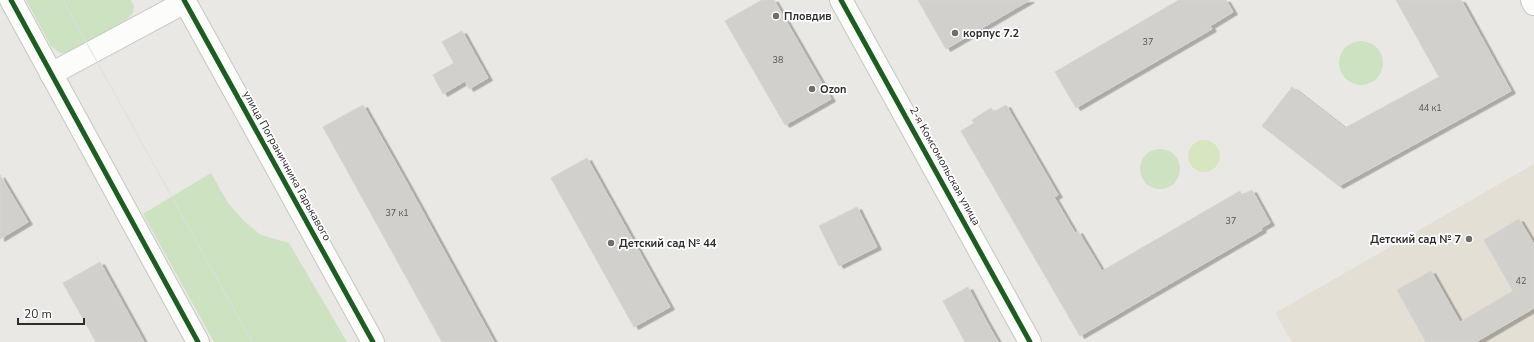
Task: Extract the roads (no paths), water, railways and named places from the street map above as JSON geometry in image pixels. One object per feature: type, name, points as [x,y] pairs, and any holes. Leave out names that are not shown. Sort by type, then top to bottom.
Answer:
[{"type":"street","points":[[11,0],[198,342]]},
{"type":"street","name":"2-я Комсомольская улица","points":[[841,0],[1030,342]]},
{"type":"street","points":[[1532,0],[1534,4]]},
{"type":"street","points":[[51,74],[184,1]]},
{"type":"street","name":"улица Пограничника Гарькавого","points":[[184,1],[373,342]]},
{"type":"tram line","points":[[63,0],[252,342]]},
{"type":"place","name":"Пловдив","points":[[776,16]]},
{"type":"place","name":"корпус 7.2","points":[[955,33]]},
{"type":"place","name":"Ozon","points":[[812,89]]},
{"type":"place","name":"Детский сад № 7","points":[[1469,239]]},
{"type":"place","name":"Детский сад № 44","points":[[611,243]]}]
